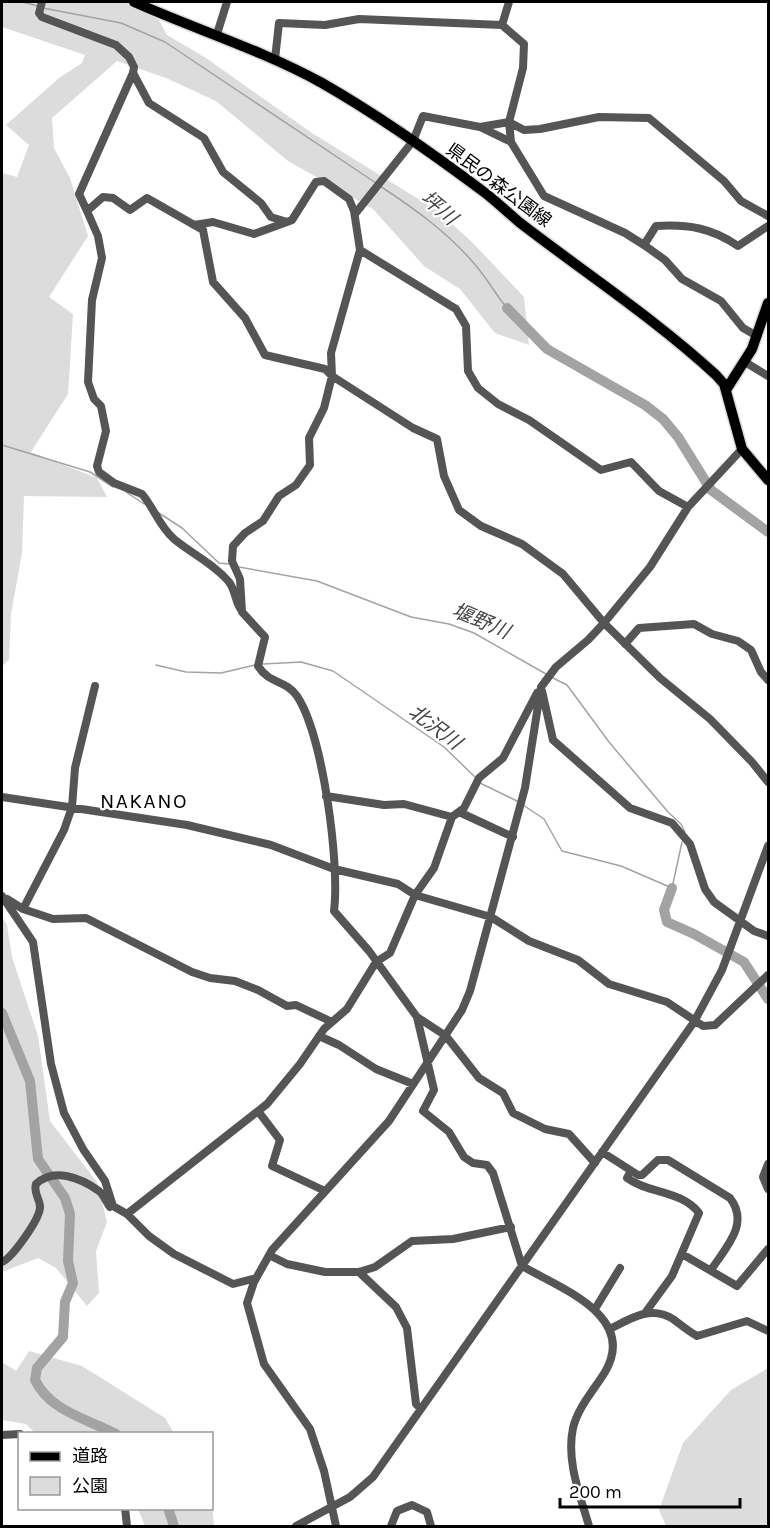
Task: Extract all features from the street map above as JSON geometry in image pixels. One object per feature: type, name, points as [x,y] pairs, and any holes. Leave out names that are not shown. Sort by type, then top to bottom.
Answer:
[{"type":"main road","name":"県民の森公園線","points":[[134,2],[275,59],[321,83],[413,141],[654,320],[716,375],[726,390],[742,449],[768,480]]},
{"type":"main road","points":[[726,390],[745,362],[762,328],[768,303]]},
{"type":"street","points":[[42,2],[39,13],[42,17],[116,45],[129,57],[134,67],[79,194],[98,236],[102,258],[92,300],[88,382],[94,399],[101,406],[106,431],[97,466],[99,472],[106,478],[142,494],[153,514],[174,538],[206,561],[231,584],[236,604],[265,637],[259,663],[265,677],[289,687],[303,709],[326,796],[337,888],[334,911],[417,1017],[446,1036],[479,1078],[503,1093],[513,1113],[545,1129],[568,1134],[595,1163]]},
{"type":"street","points":[[217,34],[227,2]]},
{"type":"street","points":[[502,25],[508,2]]},
{"type":"street","points":[[275,59],[279,23],[325,25],[359,19],[502,25],[524,44],[522,68],[509,122],[512,142],[544,196],[626,233],[665,260],[682,279],[721,301],[742,328],[762,328]]},
{"type":"street","points":[[133,73],[150,103],[204,138],[223,172],[261,203],[271,217],[287,222]]},
{"type":"street","points":[[355,214],[413,141],[423,116],[480,127],[512,142]]},
{"type":"street","points":[[480,127],[509,122],[524,130],[599,117],[649,118],[724,181],[741,201],[768,216]]},
{"type":"street","points":[[194,225],[213,222],[254,234],[292,219],[316,182],[324,182],[349,199],[355,214],[360,250],[331,354],[332,376],[324,408],[309,438],[310,465],[296,485],[279,496],[263,520],[245,532],[233,546],[234,566],[240,579],[242,612]]},
{"type":"street","points":[[87,210],[103,197],[113,198],[130,210],[147,198],[203,230],[213,282],[245,318],[265,355],[325,369],[332,376],[413,428],[437,439],[444,476],[459,510],[481,526],[522,544],[562,574],[604,623],[660,678],[710,719],[768,782]]},
{"type":"street","points":[[644,244],[656,226],[679,225],[707,228],[738,246],[768,226]]},
{"type":"street","points":[[360,250],[456,309],[466,326],[468,372],[478,388],[498,404],[529,420],[601,470],[631,462],[659,491],[691,504]]},
{"type":"street","points":[[745,362],[768,376]]},
{"type":"street","points":[[127,1214],[258,1112],[300,1064],[319,1036],[347,1009],[376,962],[390,953],[415,895],[434,868],[456,815],[464,808],[478,781],[502,758],[541,687],[549,676],[604,623],[650,567],[691,504],[742,449]]},
{"type":"street","points":[[626,644],[639,628],[694,624],[712,634],[745,645],[751,650],[761,672],[768,680]]},
{"type":"street","points":[[23,909],[64,830],[72,807],[75,768],[95,686]]},
{"type":"street","points":[[336,1527],[330,1508],[324,1471],[310,1429],[264,1364],[248,1304],[256,1278],[269,1255],[389,1121],[446,1036],[470,991],[521,803],[541,687]]},
{"type":"street","points":[[541,687],[554,740],[630,808],[672,823],[694,853],[705,890],[714,902],[754,931],[768,936]]},
{"type":"street","points":[[326,796],[384,805],[404,804],[456,815],[513,837]]},
{"type":"street","points":[[2,797],[187,825],[271,845],[334,869],[398,884],[415,895],[491,917],[529,941],[578,960],[609,984],[667,1002],[694,1022],[709,1027],[715,1025],[768,975]]},
{"type":"street","points":[[296,1527],[350,1497],[373,1477],[694,1022],[725,963],[768,846]]},
{"type":"street","points":[[2,896],[23,909],[53,919],[86,918],[192,972],[210,978],[235,981],[258,990],[287,1006],[296,1005],[332,1022]]},
{"type":"street","points":[[2,896],[33,942],[51,1064],[64,1113],[83,1149],[105,1181],[113,1206],[118,1210]]},
{"type":"street","points":[[417,1017],[434,1090],[423,1111],[449,1132],[464,1157],[487,1165],[493,1173],[522,1266],[595,1309],[610,1329],[614,1344],[610,1363],[577,1416],[571,1438],[575,1476],[589,1527]]},
{"type":"street","points":[[319,1036],[339,1045],[376,1069],[413,1084]]},
{"type":"street","points":[[258,1112],[280,1140],[272,1166],[324,1191]]},
{"type":"street","points":[[602,1152],[631,1171],[642,1175],[658,1160],[668,1160],[730,1198],[737,1207],[739,1227],[711,1270]]},
{"type":"street","points":[[768,1164],[763,1177],[768,1189]]},
{"type":"street","points":[[631,1171],[627,1178],[637,1185],[674,1195],[699,1212],[672,1276],[645,1313]]},
{"type":"street","points":[[2,1262],[17,1246],[39,1215],[40,1206],[34,1189],[39,1181],[52,1174],[70,1177],[101,1193],[112,1209],[127,1214],[149,1236],[174,1254],[233,1284],[256,1278]]},
{"type":"street","points":[[269,1255],[287,1264],[325,1272],[358,1272],[375,1267],[412,1240],[453,1239],[511,1227]]},
{"type":"street","points":[[682,1254],[737,1286],[768,1249]]},
{"type":"street","points":[[595,1309],[620,1268]]},
{"type":"street","points":[[358,1272],[396,1307],[407,1328],[416,1404],[421,1409]]},
{"type":"street","points":[[610,1329],[645,1313],[663,1314],[697,1336],[747,1322],[768,1331]]},
{"type":"street","points":[[2,1435],[18,1434]]},
{"type":"street","points":[[391,1527],[397,1511],[412,1505],[427,1512],[431,1527]]},
{"type":"street","points":[[124,1510],[127,1527]]},
{"type":"green space","points":[[2,2],[149,2],[167,35],[206,58],[312,133],[436,210],[470,240],[524,297],[529,345],[495,333],[460,289],[424,266],[373,209],[288,161],[216,101],[166,78],[117,61],[52,118],[54,148],[70,178],[88,236],[49,297],[73,314],[68,394],[31,452],[97,478],[107,497],[24,496],[22,553],[11,614],[9,659],[2,667],[2,173],[17,177],[29,145],[6,125],[59,78],[82,63],[85,55],[2,27]]},
{"type":"green space","points":[[2,916],[7,925],[12,957],[38,1036],[50,1121],[97,1182],[107,1222],[96,1251],[99,1293],[87,1306],[56,1268],[38,1258],[2,1272]]},
{"type":"green space","points":[[29,1351],[82,1366],[165,1418],[173,1432],[34,1432],[26,1424],[2,1420],[2,1362],[16,1371]]},
{"type":"green space","points":[[768,1368],[768,1526],[666,1526],[659,1510],[683,1443],[731,1390]]},
{"type":"green space","points":[[138,1510],[213,1510],[214,1526],[145,1526]]},
{"type":"waterway","name":"坪川","points":[[22,2],[38,6]]},
{"type":"waterway","name":"坪川","points":[[43,8],[121,23],[165,42],[376,183]]},
{"type":"waterway","name":"坪川","points":[[380,186],[419,213],[467,255],[507,308]]},
{"type":"waterway","name":"坪川","points":[[507,308],[547,349],[645,405],[663,419],[678,437],[711,490],[768,532]]},
{"type":"waterway","name":"堰野川","points":[[2,445],[90,472],[113,487]]},
{"type":"waterway","name":"堰野川","points":[[126,492],[144,504]]},
{"type":"waterway","name":"堰野川","points":[[159,513],[182,528],[219,563],[229,564]]},
{"type":"waterway","name":"堰野川","points":[[239,567],[317,581],[411,617],[449,624],[474,633],[546,674]]},
{"type":"waterway","name":"北沢川","points":[[263,664],[301,662],[333,671],[444,747],[475,777]]},
{"type":"waterway","name":"北沢川","points":[[156,665],[186,672],[221,673],[255,665]]},
{"type":"waterway","name":"堰野川","points":[[553,678],[567,685],[609,742],[668,812],[681,824],[685,832]]},
{"type":"waterway","name":"北沢川","points":[[480,783],[519,802]]},
{"type":"waterway","name":"北沢川","points":[[523,805],[544,819],[562,851],[621,866],[672,888],[682,842]]},
{"type":"waterway","name":"堰野川","points":[[672,888],[664,910],[667,922],[744,962],[768,999]]},
{"type":"waterway","points":[[2,1013],[30,1081],[38,1159],[65,1198],[70,1214],[68,1261],[73,1283],[65,1302],[63,1337],[37,1368],[35,1380],[42,1391],[60,1407],[112,1432]]},
{"type":"waterway","points":[[169,1510],[174,1526]]},
{"type":"district","name":"NAKANO","points":[[144,801]]}]
